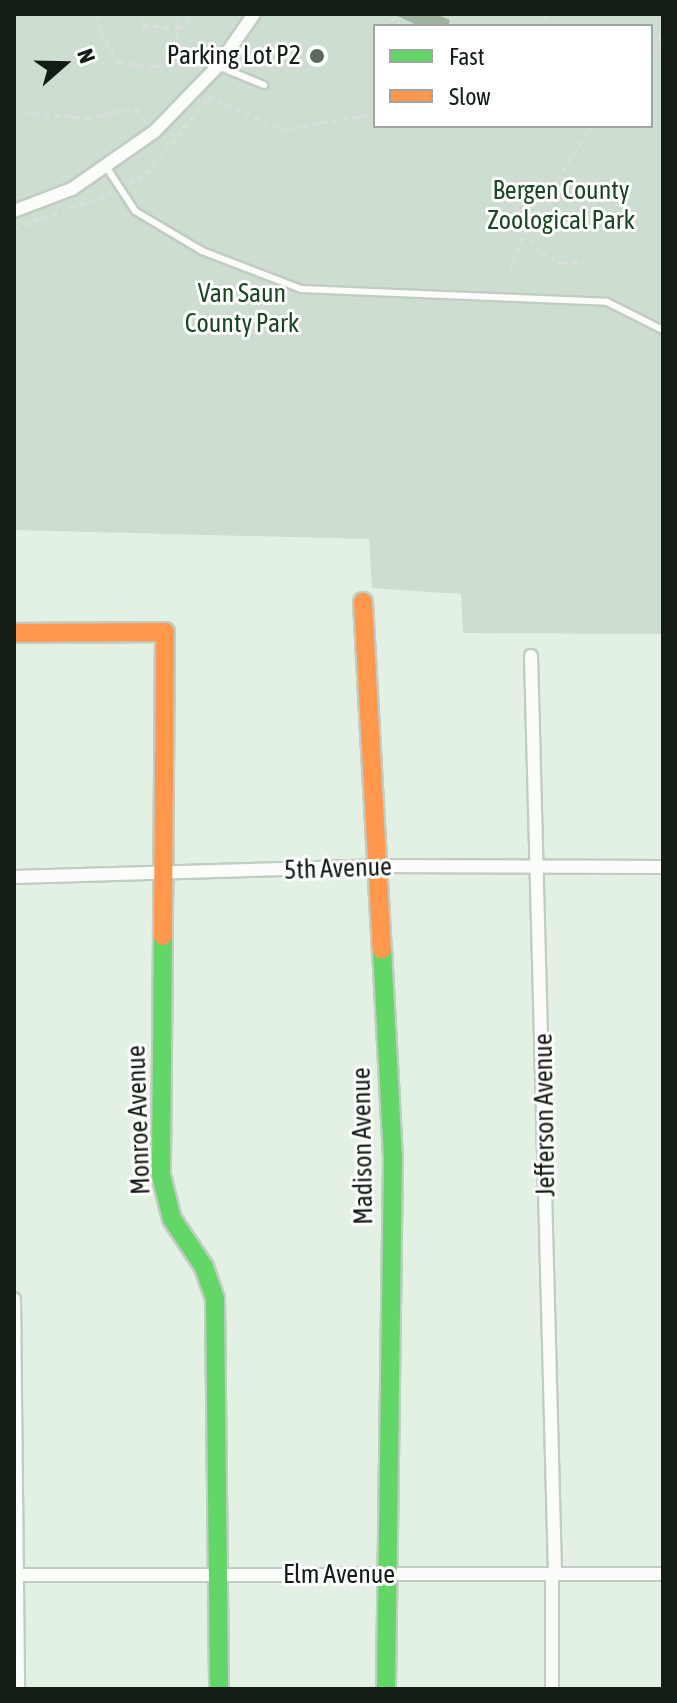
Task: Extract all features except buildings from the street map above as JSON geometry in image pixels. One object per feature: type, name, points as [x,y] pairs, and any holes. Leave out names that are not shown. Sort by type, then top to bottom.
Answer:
[{"type":"street","points":[[14,211],[72,189],[107,168],[155,131],[225,68],[254,14]]},
{"type":"street","name":"Madison Avenue","points":[[363,602],[393,1158],[385,1575],[386,1689]]},
{"type":"street","name":"Monroe Avenue","points":[[14,633],[165,632],[161,1175],[172,1219],[204,1267],[215,1299],[219,1689]]},
{"type":"street","name":"Jefferson Avenue","points":[[531,656],[539,869],[553,1574],[552,1689]]},
{"type":"street","name":"5th Avenue","points":[[14,877],[165,875],[376,866],[539,869],[663,867]]},
{"type":"street","points":[[14,1299],[18,1689]]},
{"type":"street","name":"Elm Avenue","points":[[16,1575],[663,1574]]},
{"type":"lane","points":[[225,68],[264,85]]},
{"type":"lane","points":[[107,168],[135,211],[202,251],[301,289],[607,302],[663,330]]},
{"type":"path","points":[[98,14],[100,33],[122,66],[168,64],[175,58],[179,14]]},
{"type":"path","points":[[144,14],[143,27],[176,29],[189,16]]},
{"type":"path","points":[[380,14],[402,24]]},
{"type":"path","points":[[653,55],[662,14]]},
{"type":"path","points":[[14,228],[119,189],[146,174],[208,97],[225,68]]},
{"type":"path","points":[[208,97],[283,130],[373,113]]},
{"type":"path","points":[[14,111],[86,118],[135,108],[169,146]]},
{"type":"path","points":[[510,271],[525,230],[590,128]]},
{"type":"path","points":[[525,230],[541,252],[562,263],[584,261]]},
{"type":"green space","name":"Van Saun County Park","points":[[14,14],[663,14],[663,634],[463,633],[461,594],[372,588],[369,539],[14,530]]},
{"type":"shaded area","points":[[393,14],[436,14],[450,20],[449,24],[415,24]]},
{"type":"traffic: fast","points":[[163,936],[161,1175],[172,1219],[204,1267],[215,1299],[219,1689]]},
{"type":"traffic: fast","points":[[382,949],[393,1158],[386,1689]]},
{"type":"traffic: slow","points":[[363,602],[382,949]]},
{"type":"traffic: slow","points":[[14,633],[165,632],[163,936]]},
{"type":"place","name":"Parking Lot P2","points":[[317,56]]},
{"type":"park label","name":"Bergen County Zoological Park","points":[[561,206]]}]
